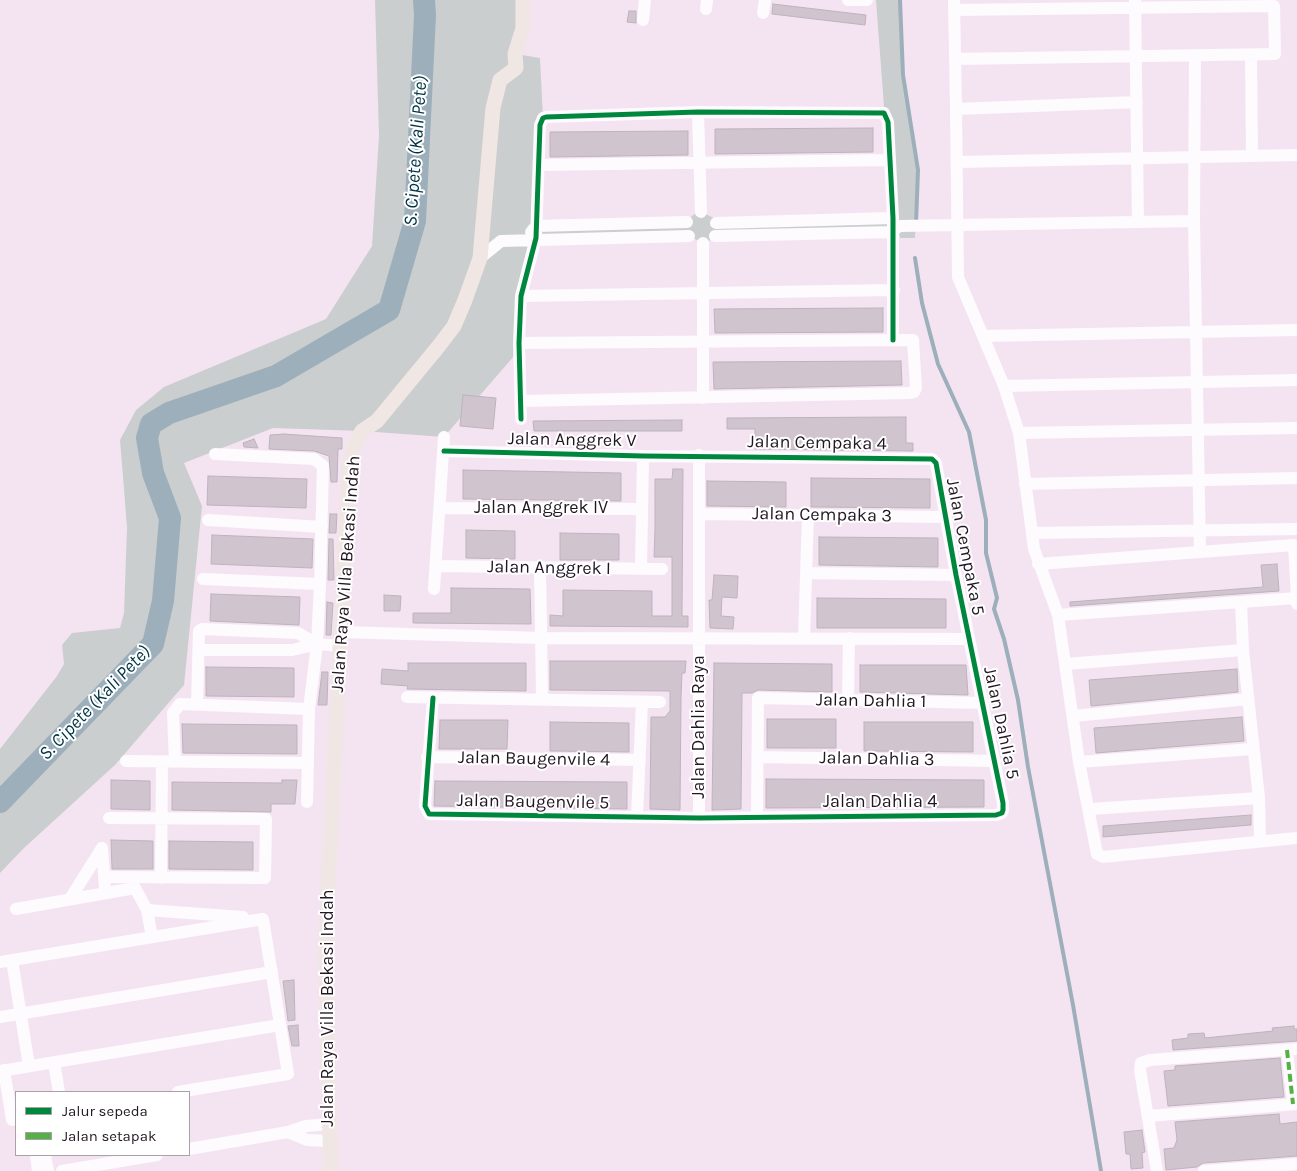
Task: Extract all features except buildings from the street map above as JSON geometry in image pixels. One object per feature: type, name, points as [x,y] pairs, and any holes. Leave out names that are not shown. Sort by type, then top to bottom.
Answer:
[{"type":"main road","name":"Jalan Raya Villa Bekasi Indah","points":[[332,1171],[329,1142],[325,950],[349,465],[353,448],[362,431],[376,421],[454,326],[480,258],[491,120],[500,80],[516,68],[515,54],[523,28],[523,0]]},
{"type":"street","points":[[642,20],[645,0]]},
{"type":"street","points":[[763,13],[765,0]]},
{"type":"street","points":[[848,0],[867,0]]},
{"type":"street","points":[[955,59],[1275,54],[1274,3],[954,5],[955,59],[956,109],[958,162],[956,225],[958,277],[1004,386],[1019,434],[1038,564],[1058,615],[1074,716],[1079,762],[1090,809],[1096,851],[1103,856],[1297,838]]},
{"type":"street","points":[[1135,4],[1138,222]]},
{"type":"street","points":[[1251,55],[1252,156]]},
{"type":"street","points":[[1195,56],[1194,221],[1200,551]]},
{"type":"street","points":[[956,109],[1137,102]]},
{"type":"street","points":[[698,112],[698,163],[701,212]]},
{"type":"street","points":[[521,419],[519,343],[521,296],[532,235],[539,165],[540,125],[543,118],[546,117],[698,112],[882,112],[888,118],[888,160],[895,225],[893,340]]},
{"type":"street","points":[[958,162],[1138,156],[1297,155]]},
{"type":"street","points":[[539,165],[888,160]]},
{"type":"street","points":[[689,236],[687,222],[693,214],[701,212],[708,213],[716,223],[715,236]]},
{"type":"street","points":[[716,223],[956,225],[1194,221]]},
{"type":"street","points":[[480,258],[502,241],[532,235],[687,222]]},
{"type":"street","points":[[532,235],[689,236],[695,241],[702,243],[715,236],[895,225]]},
{"type":"street","points":[[702,243],[703,398]]},
{"type":"street","points":[[521,296],[894,290]]},
{"type":"street","points":[[983,336],[1297,330]]},
{"type":"street","points":[[519,343],[913,340],[916,388],[914,392],[521,401]]},
{"type":"street","points":[[1004,386],[1297,380]]},
{"type":"street","points":[[1019,434],[1297,428]]},
{"type":"street","points":[[434,589],[444,437]]},
{"type":"street","name":"Jalan Anggrek V","points":[[444,451],[643,456],[699,455]]},
{"type":"street","points":[[215,454],[314,459],[320,461],[324,470],[317,644],[309,709],[306,802]]},
{"type":"street","name":"Jalan Cempaka 4","points":[[699,455],[934,460]]},
{"type":"street","name":"Jalan Dahlia Raya","points":[[699,455],[699,818]]},
{"type":"street","points":[[641,569],[643,456]]},
{"type":"street","name":"Jalan Cempaka 5","points":[[934,460],[969,639]]},
{"type":"street","points":[[1025,484],[1297,478]]},
{"type":"street","name":"Jalan Anggrek IV","points":[[440,508],[641,509]]},
{"type":"street","name":"Jalan Cempaka 3","points":[[699,514],[944,517]]},
{"type":"street","points":[[804,638],[808,515]]},
{"type":"street","points":[[208,520],[322,527]]},
{"type":"street","points":[[1032,532],[1297,529]]},
{"type":"street","points":[[1038,564],[1296,545],[1297,604]]},
{"type":"street","name":"Jalan Anggrek I","points":[[436,566],[662,569]]},
{"type":"street","points":[[540,568],[542,699]]},
{"type":"street","points":[[806,573],[956,575]]},
{"type":"street","points":[[203,579],[320,584]]},
{"type":"street","points":[[1058,615],[1297,598]]},
{"type":"street","points":[[1240,602],[1258,798],[1260,841]]},
{"type":"street","points":[[197,704],[200,650],[199,631],[206,629],[298,633],[317,644]]},
{"type":"street","points":[[200,650],[292,650],[341,639],[698,636],[969,639]]},
{"type":"street","points":[[848,700],[849,638]]},
{"type":"street","name":"Jalan Dahlia 5","points":[[969,639],[1004,802],[1002,813]]},
{"type":"street","points":[[1066,664],[1243,650]]},
{"type":"street","points":[[407,697],[660,702]]},
{"type":"street","points":[[427,757],[433,698]]},
{"type":"street","name":"Jalan Dahlia 1","points":[[759,758],[758,698],[984,703]]},
{"type":"street","points":[[1074,716],[1248,699]]},
{"type":"street","points":[[637,817],[642,702]]},
{"type":"street","points":[[161,878],[162,819],[174,708],[184,703],[309,709]]},
{"type":"street","points":[[1079,762],[1252,748]]},
{"type":"street","name":"Jalan Baugenvile 5","points":[[427,757],[425,806],[429,814],[699,818]]},
{"type":"street","name":"Jalan Baugenvile 4","points":[[427,757],[640,760]]},
{"type":"street","points":[[757,816],[759,758]]},
{"type":"street","name":"Jalan Dahlia 3","points":[[759,758],[995,761]]},
{"type":"street","points":[[126,761],[308,764]]},
{"type":"street","points":[[1090,809],[1258,798]]},
{"type":"street","name":"Jalan Dahlia 4","points":[[699,818],[996,815],[1002,813]]},
{"type":"street","points":[[109,818],[266,820],[265,878],[111,877]]},
{"type":"street","points":[[70,899],[102,848],[106,892]]},
{"type":"street","points":[[16,910],[135,888],[147,910],[152,937]]},
{"type":"street","points":[[147,910],[263,919]]},
{"type":"street","points":[[29,1066],[20,1013],[6,961],[263,919]]},
{"type":"street","points":[[184,1091],[288,1074],[263,919]]},
{"type":"street","points":[[0,1017],[272,972]]},
{"type":"street","points":[[9,1120],[2,1070],[280,1024]]},
{"type":"street","points":[[1148,1116],[1295,1104],[1292,1049],[1144,1061],[1140,1067],[1148,1116],[1157,1171]]},
{"type":"street","points":[[54,1062],[59,1091]]},
{"type":"street","points":[[190,1149],[288,1132],[306,1126],[329,1124]]},
{"type":"street","points":[[288,1132],[307,1140],[329,1142]]},
{"type":"street","points":[[36,1156],[38,1171]]},
{"type":"street","points":[[45,1156],[48,1171]]},
{"type":"street","points":[[62,1171],[151,1156]]},
{"type":"street","points":[[1204,1171],[1297,1164]]},
{"type":"shaded area","points":[[375,0],[523,0],[516,54],[540,58],[543,118],[536,226],[687,222],[693,215],[701,212],[714,218],[893,218],[892,232],[711,240],[703,243],[689,236],[536,238],[514,356],[444,437],[362,431],[273,428],[184,463],[202,506],[184,685],[115,765],[24,848],[0,873],[0,749],[57,676],[64,664],[62,645],[72,633],[120,628],[124,613],[127,527],[120,440],[136,410],[164,387],[326,319],[372,246],[379,136]]},
{"type":"shaded area","points":[[876,0],[900,0],[903,75],[918,170],[915,238],[900,238],[888,160]]},
{"type":"waterway","name":"S. Cipete (Kali Pete)","points":[[0,802],[153,644],[163,601],[170,518],[153,473],[147,438],[151,424],[169,413],[276,376],[389,310],[415,221],[425,15],[424,0]]},
{"type":"waterway","points":[[900,0],[903,75],[918,170],[916,224]]},
{"type":"waterway","points":[[915,258],[922,303],[938,364],[969,432],[986,520],[986,553],[997,598],[994,609],[1004,639],[1018,700],[1028,767],[1073,1005],[1101,1171]]},
{"type":"marked path","points":[[1287,1050],[1293,1104]]},
{"type":"cycle path","points":[[521,419],[519,343],[521,296],[536,238],[540,125],[543,118],[546,117],[698,112],[884,113],[888,122],[893,218],[893,340]]},
{"type":"cycle path","points":[[433,698],[425,806],[429,814],[699,818],[996,815],[1002,813],[1003,810],[956,575],[936,463],[932,459],[643,456],[444,451]]}]
